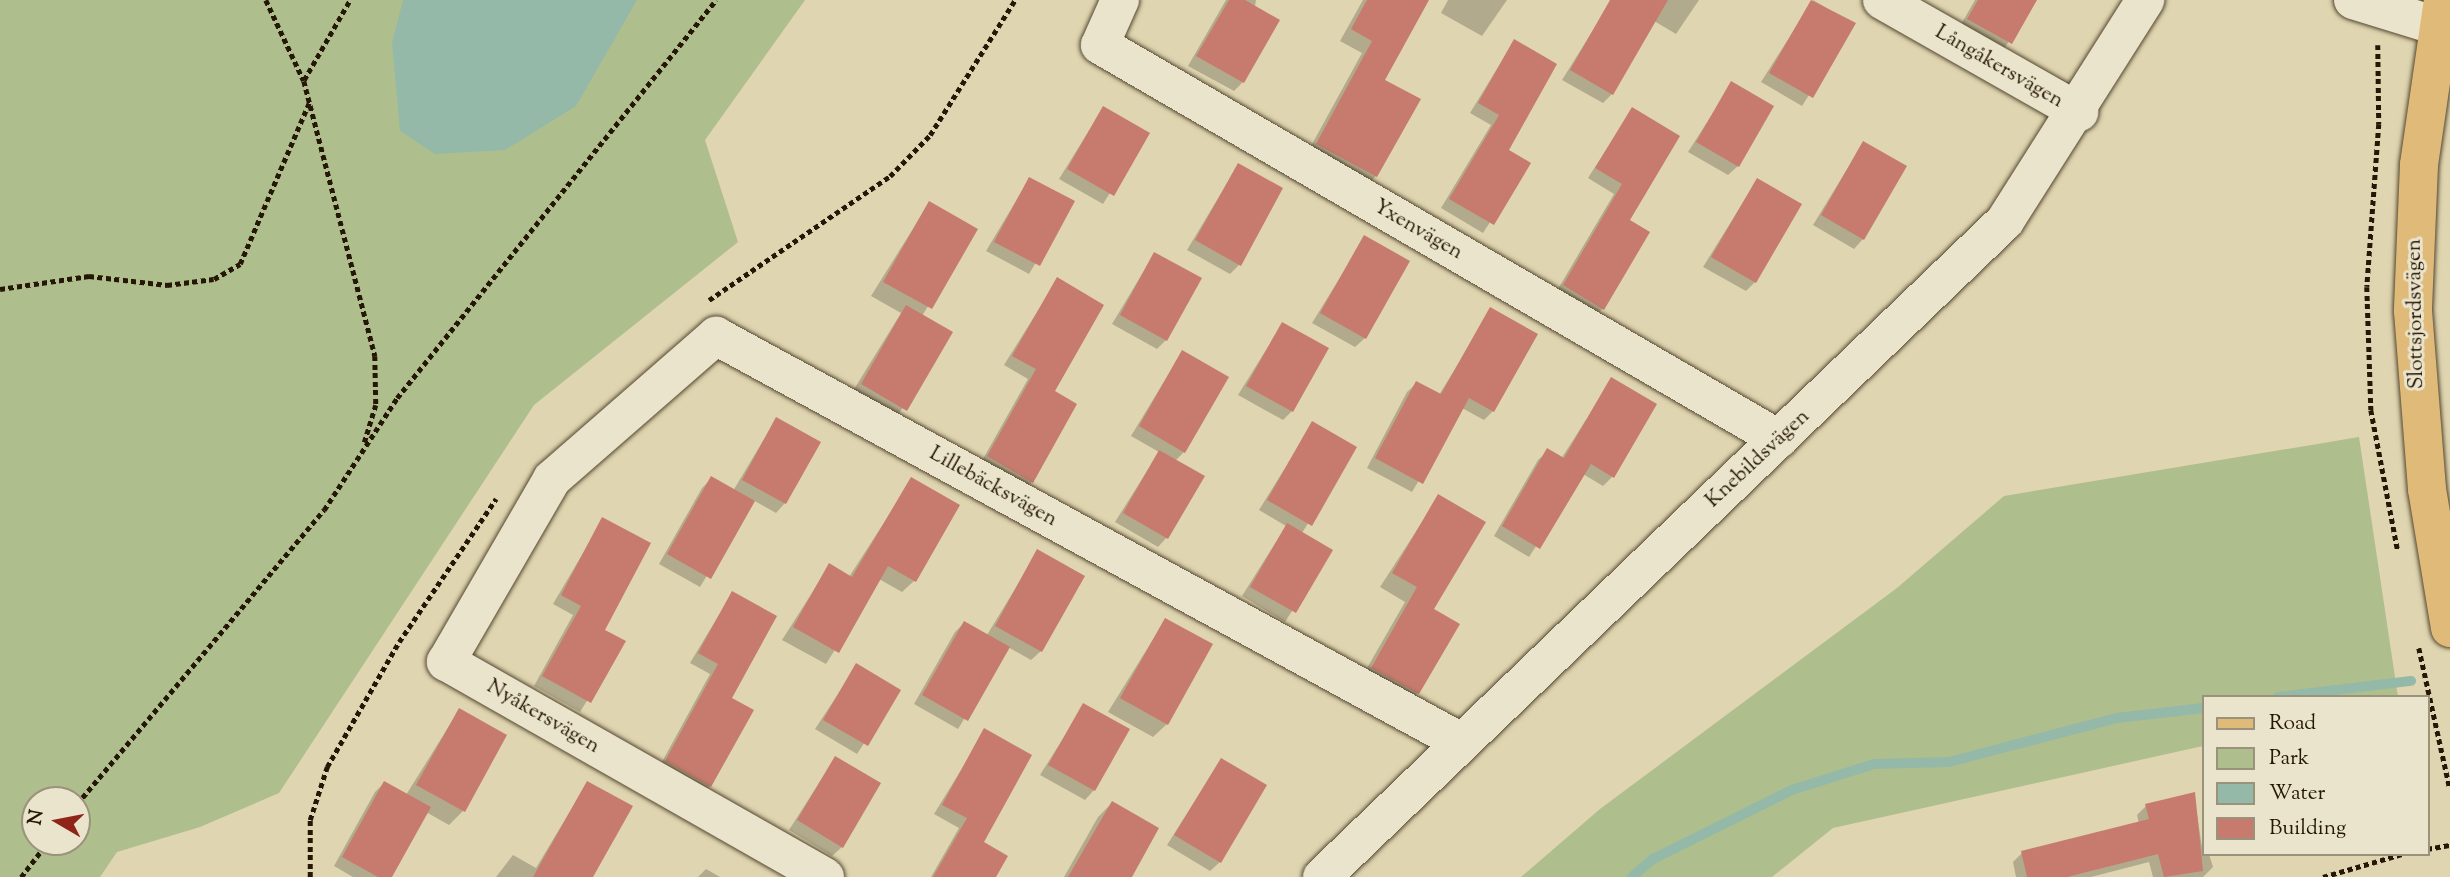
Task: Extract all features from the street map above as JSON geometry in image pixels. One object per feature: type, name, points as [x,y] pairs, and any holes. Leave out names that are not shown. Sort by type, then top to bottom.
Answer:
[{"type":"main road","name":"Slottsjordsvägen","points":[[2444,19],[2419,165],[2413,311],[2427,489],[2450,628]]},
{"type":"street","name":"Yxenvägen","points":[[1120,0],[1100,45],[1779,439]]},
{"type":"street","name":"Långåkersvägen","points":[[1882,0],[2078,112]]},
{"type":"street","name":"Knebildsvägen","points":[[1322,877],[2004,221],[2078,112],[2145,0]]},
{"type":"street","points":[[2353,0],[2444,19]]},
{"type":"street","name":"Lillebäcksvägen","points":[[552,479],[716,336],[1461,742]]},
{"type":"street","name":"Nyåkersvägen","points":[[552,479],[446,662],[825,877]]},
{"type":"path","points":[[266,0],[304,81],[375,356],[376,405],[363,450]]},
{"type":"path","points":[[304,81],[350,0]]},
{"type":"path","points":[[91,787],[324,510],[397,397],[716,0]]},
{"type":"path","points":[[0,289],[89,276],[167,285],[214,279],[240,264],[310,102]]},
{"type":"path","points":[[2429,849],[2450,845]]},
{"type":"path","points":[[21,877],[37,856]]},
{"type":"path","points":[[2323,877],[2395,856]]},
{"type":"green space","points":[[0,0],[805,0],[705,140],[738,242],[534,405],[279,793],[200,827],[117,852],[100,877],[0,877]]},
{"type":"green space","points":[[2359,437],[2398,695],[2202,695],[2202,746],[1833,828],[1772,877],[1521,877],[1600,809],[1897,588],[2004,496]]},
{"type":"water","points":[[403,0],[637,0],[576,106],[505,150],[435,154],[400,131],[392,43]]},
{"type":"building","points":[[1229,0],[1245,0],[1280,20],[1244,83],[1196,56]]},
{"type":"building","points":[[1367,0],[1429,0],[1385,80],[1421,99],[1377,177],[1316,144],[1372,41],[1351,29]]},
{"type":"building","points":[[1610,0],[1668,0],[1613,95],[1570,70]]},
{"type":"building","points":[[1811,0],[1856,23],[1813,98],[1769,73]]},
{"type":"building","points":[[1978,0],[2037,0],[2012,44],[1967,19]]},
{"type":"building","points":[[1514,39],[1557,64],[1509,150],[1531,163],[1494,225],[1449,199],[1499,115],[1478,103]]},
{"type":"building","points":[[1731,81],[1774,106],[1739,167],[1696,142]]},
{"type":"building","points":[[1103,106],[1150,133],[1114,196],[1067,169]]},
{"type":"building","points":[[1632,107],[1680,136],[1630,220],[1650,232],[1604,310],[1563,285],[1622,184],[1595,168]]},
{"type":"building","points":[[1863,141],[1907,166],[1864,240],[1821,215]]},
{"type":"building","points":[[1238,163],[1283,188],[1241,266],[1195,240]]},
{"type":"building","points":[[1029,177],[1075,201],[1040,266],[994,242]]},
{"type":"building","points":[[1757,178],[1802,204],[1756,283],[1711,257]]},
{"type":"building","points":[[929,201],[978,229],[932,309],[883,282]]},
{"type":"building","points":[[1364,235],[1410,261],[1366,339],[1320,313]]},
{"type":"building","points":[[1154,252],[1202,278],[1167,341],[1120,315]]},
{"type":"building","points":[[1057,277],[1104,305],[1055,391],[1077,404],[1033,483],[987,456],[1036,369],[1012,356]]},
{"type":"building","points":[[906,305],[953,332],[907,411],[861,384]]},
{"type":"building","points":[[1490,307],[1538,334],[1494,412],[1469,398],[1423,484],[1375,458],[1416,381],[1441,394]]},
{"type":"building","points":[[1282,322],[1329,348],[1293,412],[1246,386]]},
{"type":"building","points":[[1182,350],[1229,377],[1185,453],[1139,426]]},
{"type":"building","points":[[1611,377],[1657,404],[1614,478],[1591,464],[1540,549],[1502,526],[1547,448],[1564,458]]},
{"type":"building","points":[[776,417],[821,442],[786,504],[742,480]]},
{"type":"building","points":[[1312,421],[1357,447],[1312,526],[1267,500]]},
{"type":"building","points":[[1159,450],[1205,476],[1168,539],[1123,513]]},
{"type":"building","points":[[711,476],[755,501],[711,579],[667,554]]},
{"type":"building","points":[[911,477],[960,505],[916,582],[888,566],[839,653],[793,627],[829,563],[852,577]]},
{"type":"building","points":[[1438,494],[1486,522],[1434,609],[1460,624],[1419,694],[1371,668],[1417,587],[1392,573]]},
{"type":"building","points":[[602,517],[651,543],[605,630],[626,641],[591,703],[542,676],[581,606],[561,595]]},
{"type":"building","points":[[1287,523],[1333,550],[1296,613],[1250,587]]},
{"type":"building","points":[[1037,549],[1085,576],[1042,652],[995,626]]},
{"type":"building","points":[[732,591],[777,616],[732,698],[754,710],[711,787],[665,761],[718,664],[698,653]]},
{"type":"building","points":[[1165,618],[1213,644],[1168,725],[1120,698]]},
{"type":"building","points":[[964,621],[1010,647],[968,721],[922,695]]},
{"type":"building","points":[[856,663],[901,690],[868,746],[823,720]]},
{"type":"building","points":[[1083,703],[1130,729],[1095,791],[1048,765]]},
{"type":"building","points":[[459,708],[507,735],[465,812],[416,785]]},
{"type":"building","points":[[984,728],[1032,755],[984,842],[1008,856],[996,877],[933,877],[967,818],[942,805]]},
{"type":"building","points":[[835,756],[881,783],[843,848],[797,820]]},
{"type":"building","points":[[1221,758],[1267,785],[1221,863],[1174,835]]},
{"type":"building","points":[[384,781],[431,807],[392,877],[378,877],[342,857]]},
{"type":"building","points":[[587,781],[633,806],[593,877],[533,877]]},
{"type":"building","points":[[2195,792],[2203,871],[2164,877],[2158,854],[2067,877],[2027,877],[2021,851],[2149,819],[2145,804]]},
{"type":"building","points":[[1112,801],[1159,828],[1132,877],[1068,877]]},
{"type":"waterway","points":[[2295,695],[2411,681]]},
{"type":"waterway","points":[[1632,877],[1653,859],[1792,790],[1874,764],[1949,762],[2117,718],[2202,708]]}]
